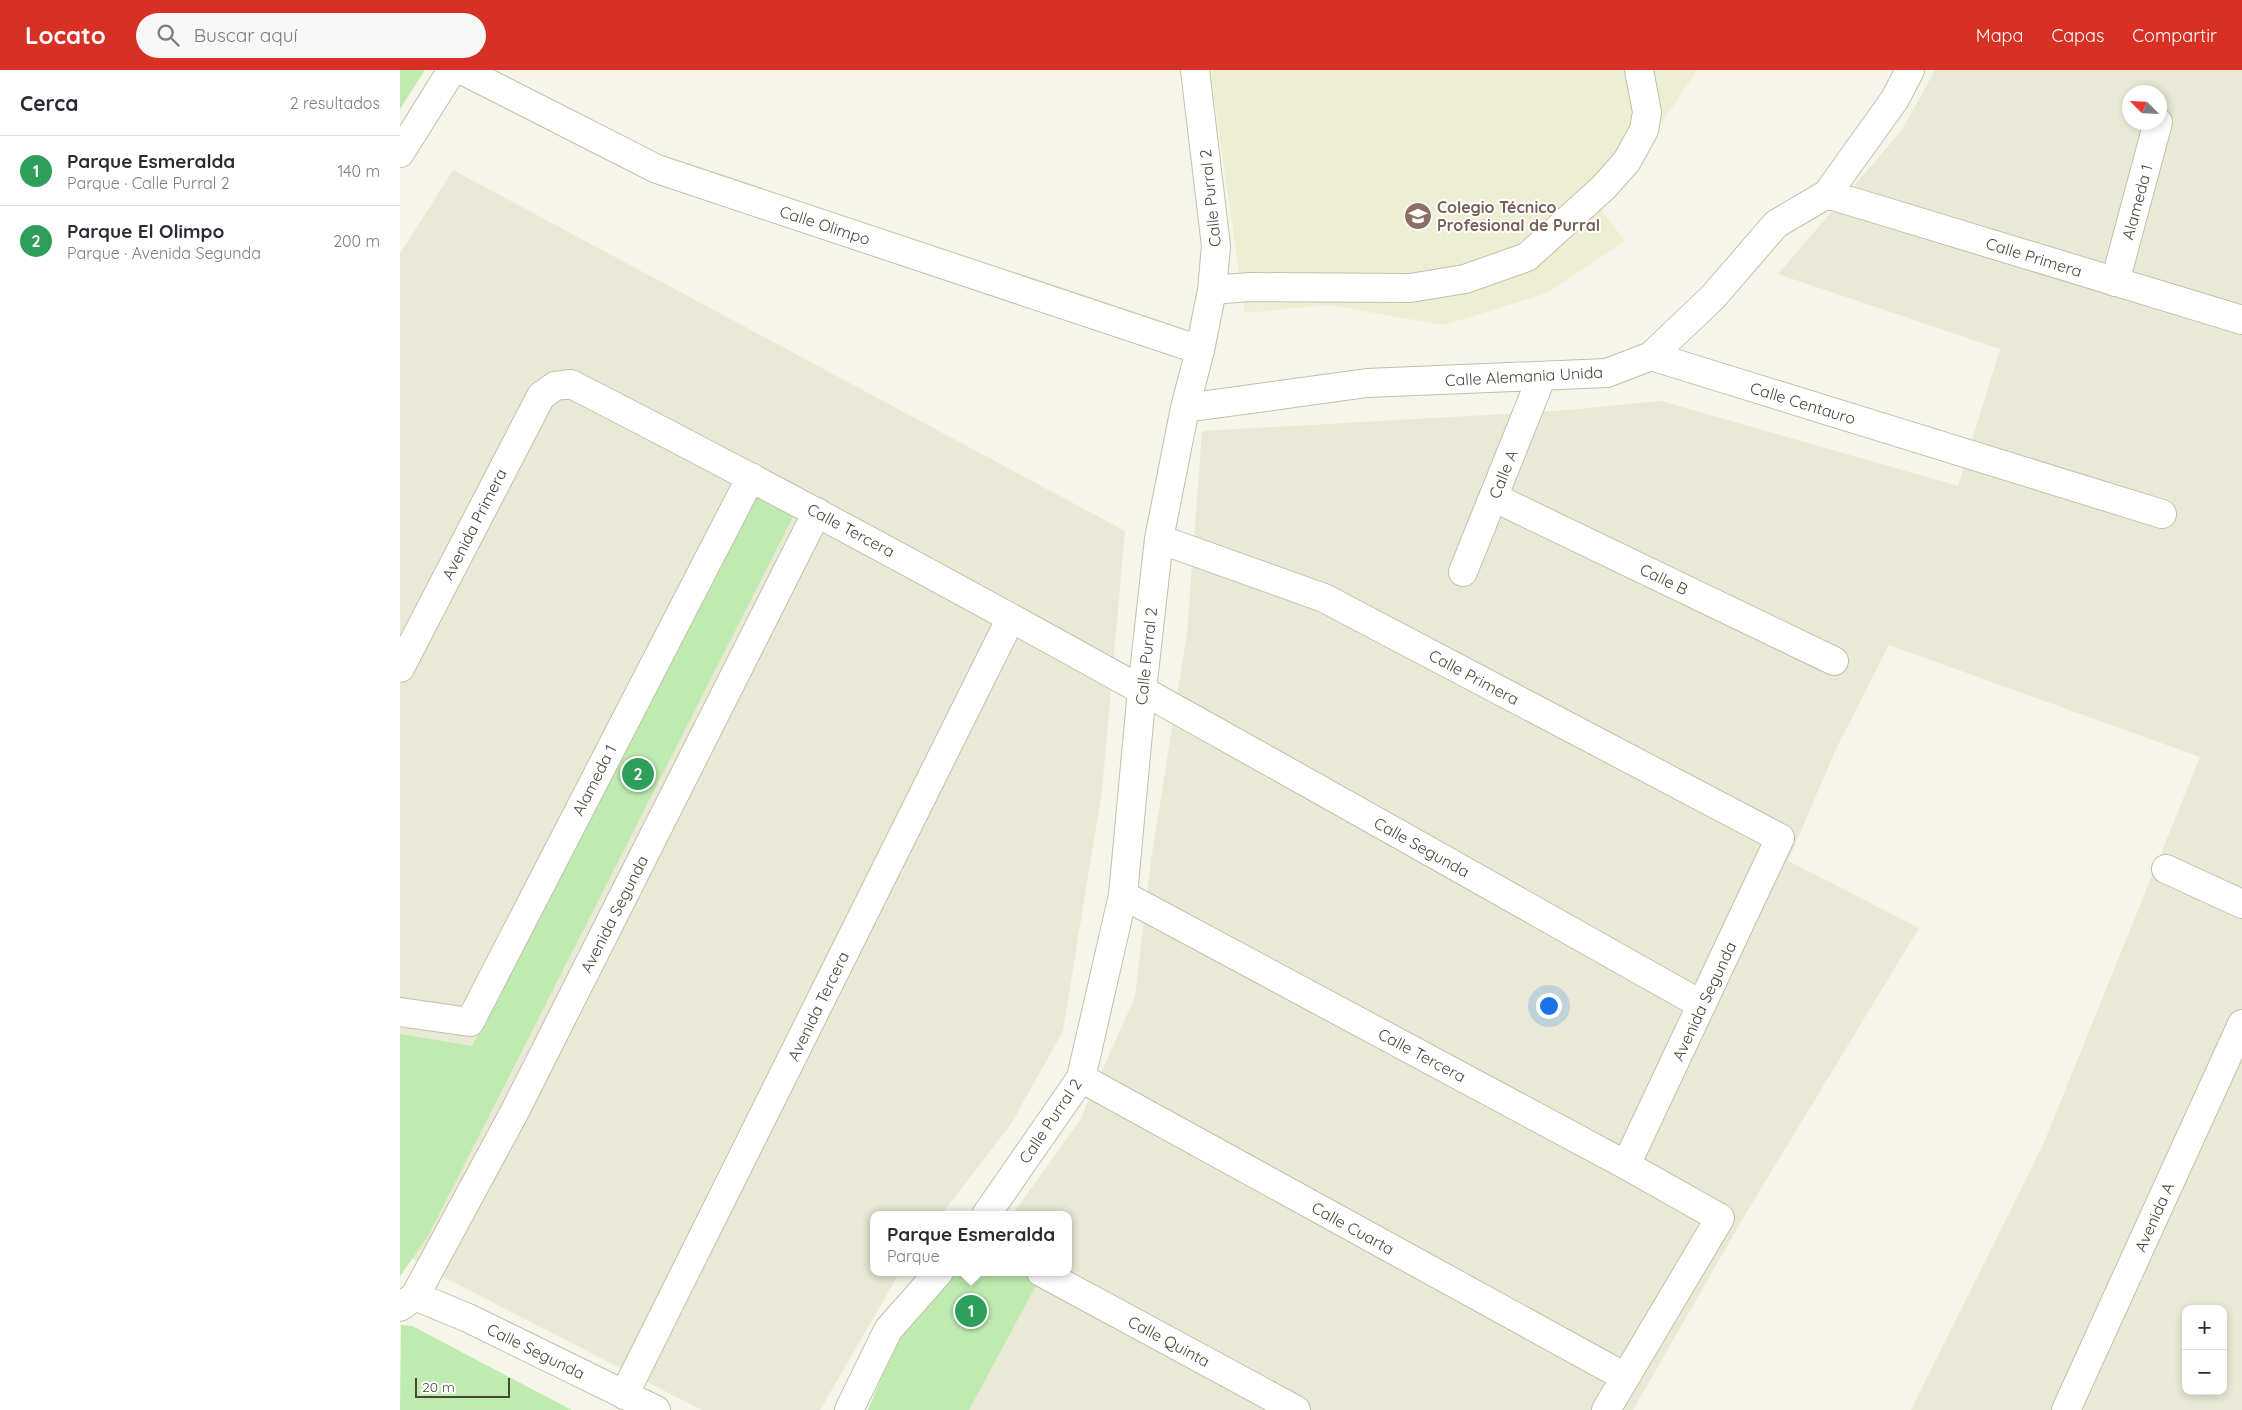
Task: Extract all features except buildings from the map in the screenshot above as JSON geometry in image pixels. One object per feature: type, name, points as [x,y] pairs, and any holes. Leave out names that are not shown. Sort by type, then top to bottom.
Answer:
[{"type":"street","points":[[400,154],[452,70]]},
{"type":"street","name":"Calle Olimpo","points":[[462,70],[657,169],[1200,350]]},
{"type":"street","name":"Calle Purral 2","points":[[989,1211],[1081,1078],[1123,895],[1142,690],[1159,539],[1185,408],[1200,350],[1212,290],[1216,246],[1195,70]]},
{"type":"street","points":[[1212,290],[1250,287],[1410,288],[1465,279],[1527,257],[1604,187],[1627,161],[1644,130],[1647,112],[1639,70]]},
{"type":"street","name":"Calle Alemania Unida","points":[[1185,408],[1367,383],[1607,373],[1651,356],[1713,297],[1776,224],[1827,194],[1895,99],[1910,70]]},
{"type":"street","name":"Alameda 1","points":[[2116,282],[2156,130]]},
{"type":"street","name":"Calle Primera","points":[[1827,194],[2242,320]]},
{"type":"street","name":"Calle Centauro","points":[[1651,356],[2162,514]]},
{"type":"street","name":"Calle A","points":[[1463,572],[1542,376]]},
{"type":"street","name":"Calle Tercera","points":[[555,386],[571,384],[751,477],[1142,690]]},
{"type":"street","name":"Avenida Primera","points":[[400,668],[541,396],[555,386]]},
{"type":"street","name":"Alameda 1","points":[[400,1012],[470,1022],[751,477]]},
{"type":"street","name":"Calle B","points":[[1493,497],[1834,661]]},
{"type":"street","name":"Avenida Segunda","points":[[408,1302],[514,1113],[817,512]]},
{"type":"street","name":"Calle Primera","points":[[1159,539],[1324,598],[1780,838]]},
{"type":"street","name":"Avenida Tercera","points":[[624,1395],[1011,618]]},
{"type":"street","name":"Calle Segunda","points":[[1142,690],[1702,1005]]},
{"type":"street","name":"Avenida Segunda","points":[[1626,1165],[1780,838]]},
{"type":"street","points":[[2166,869],[2242,904]]},
{"type":"street","name":"Calle Tercera","points":[[1123,895],[1626,1165],[1720,1218],[1625,1377]]},
{"type":"street","name":"Avenida A","points":[[2066,1410],[2242,1024]]},
{"type":"street","name":"Calle Cuarta","points":[[1081,1078],[1625,1377]]},
{"type":"street","points":[[850,1410],[888,1330],[935,1276]]},
{"type":"street","name":"Calle Quinta","points":[[1049,1276],[1296,1410]]},
{"type":"street","name":"Calle Segunda","points":[[408,1302],[468,1318],[656,1410]]},
{"type":"street","points":[[1606,1410],[1625,1377]]},
{"type":"shaded area","name":"Colegio Técnico Profesional de Purral","points":[[1210,70],[1697,70],[1664,120],[1587,191],[1625,241],[1547,293],[1444,325],[1328,305],[1245,313]]},
{"type":"shaded area","points":[[1935,70],[2242,70],[2242,1410],[1911,1410],[2043,1145],[2200,757],[1889,645],[1835,751],[1788,861],[1919,928],[1742,1220],[1633,1410],[868,1410],[956,1276],[1072,1276],[1072,1211],[1015,1211],[1080,1120],[1135,997],[1151,860],[1187,634],[1202,431],[1557,411],[1661,401],[1958,486],[2000,349],[1778,274],[1902,130]]},
{"type":"shaded area","points":[[453,170],[1125,531],[1102,790],[1063,1031],[1011,1124],[944,1211],[870,1211],[870,1276],[898,1276],[820,1410],[702,1410],[426,1268],[406,1254],[400,1265],[400,254]]},
{"type":"green space","points":[[400,70],[425,70],[400,109]]},
{"type":"green space","points":[[756,495],[795,513],[427,1238],[400,1276],[400,1034],[472,1046]]},
{"type":"green space","points":[[947,1276],[1025,1276],[1038,1282],[969,1410],[868,1410],[897,1339]]},
{"type":"green space","points":[[401,1325],[412,1326],[572,1410],[400,1410]]},
{"type":"place","name":"Colegio Técnico Profesional de Purral","points":[[1418,216]]},
{"type":"place","name":"Parque El Olimpo","points":[[638,774]]},
{"type":"place","name":"Parque Esmeralda","points":[[971,1311]]}]
